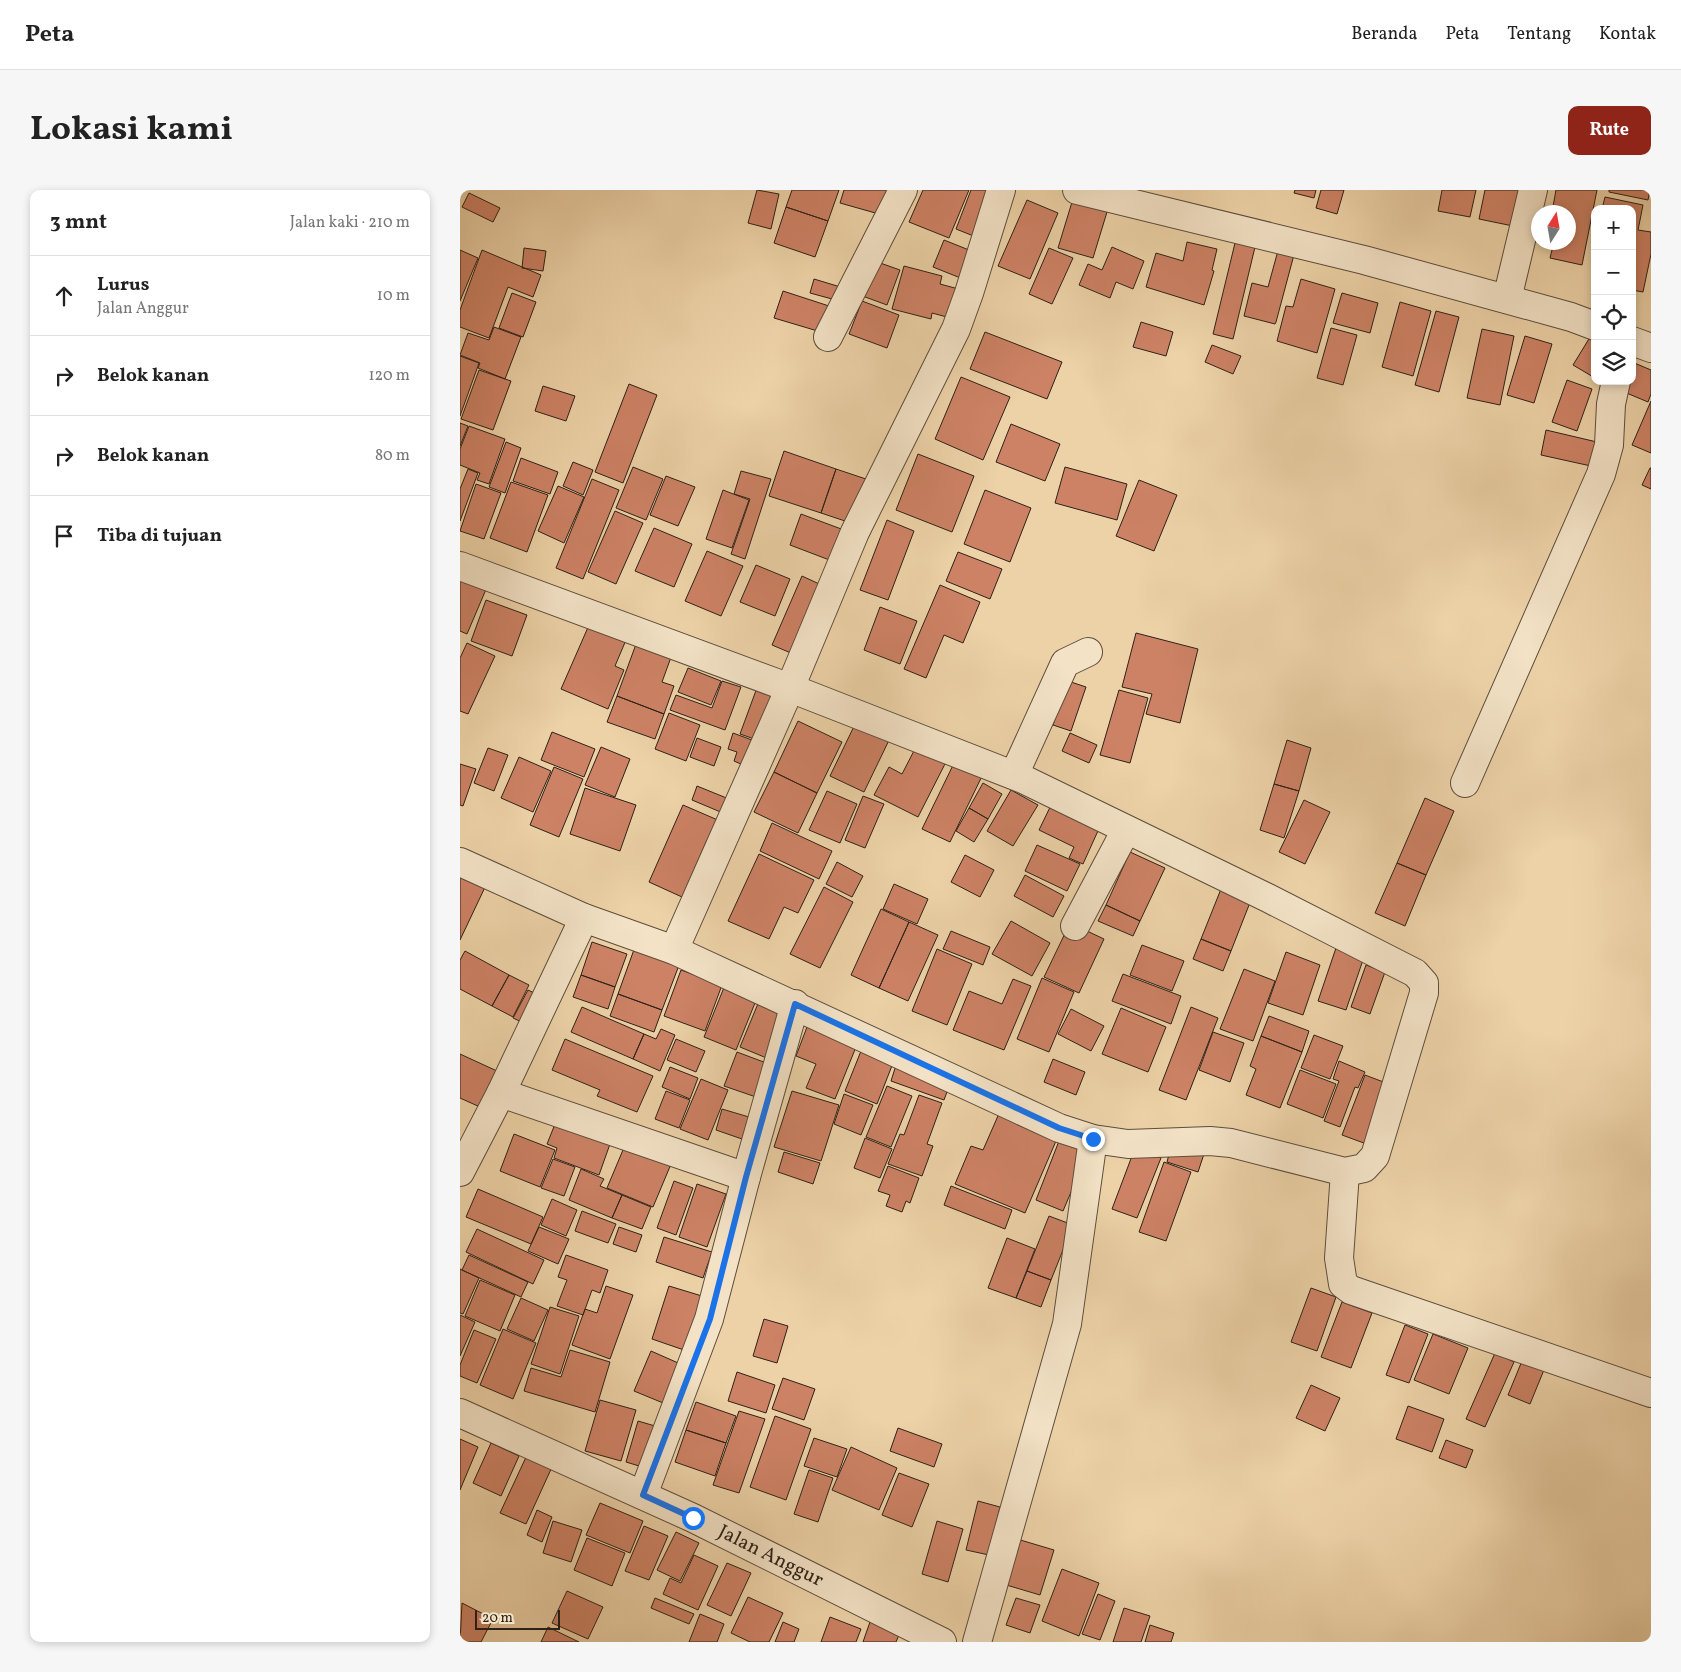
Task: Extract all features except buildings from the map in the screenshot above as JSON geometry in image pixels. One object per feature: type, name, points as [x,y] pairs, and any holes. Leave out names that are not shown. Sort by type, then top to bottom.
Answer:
[{"type":"street","points":[[828,337],[903,190]]},
{"type":"street","points":[[674,950],[790,688],[855,532],[956,329],[1001,190]]},
{"type":"street","points":[[1077,190],[1364,260],[1571,317],[1591,324]]},
{"type":"street","points":[[1507,299],[1533,190]]},
{"type":"street","points":[[1465,782],[1601,474],[1609,445],[1611,404],[1615,385]]},
{"type":"street","points":[[460,566],[790,688],[1014,775],[1268,898],[1415,973],[1424,983],[1424,993],[1375,1156],[1364,1168],[1345,1172],[1231,1143],[1210,1141],[1128,1144],[1093,1139],[1059,1128],[795,1004],[674,950],[584,918],[460,862]]},
{"type":"street","points":[[1014,775],[1065,663],[1088,652]]},
{"type":"street","points":[[1076,926],[1126,830]]},
{"type":"street","points":[[460,1172],[501,1093],[584,918]]},
{"type":"street","points":[[643,1495],[710,1319],[746,1177],[795,1004]]},
{"type":"street","points":[[501,1093],[746,1177]]},
{"type":"street","points":[[977,1642],[1067,1324],[1093,1139]]},
{"type":"street","points":[[1345,1172],[1339,1258],[1343,1284],[1351,1290],[1651,1393]]},
{"type":"street","name":"Jalan Anggur","points":[[460,1413],[693,1518],[942,1642]]},
{"type":"route","points":[[693,1518],[643,1495],[710,1319],[746,1177],[795,1004],[1059,1128],[1093,1139]]}]
